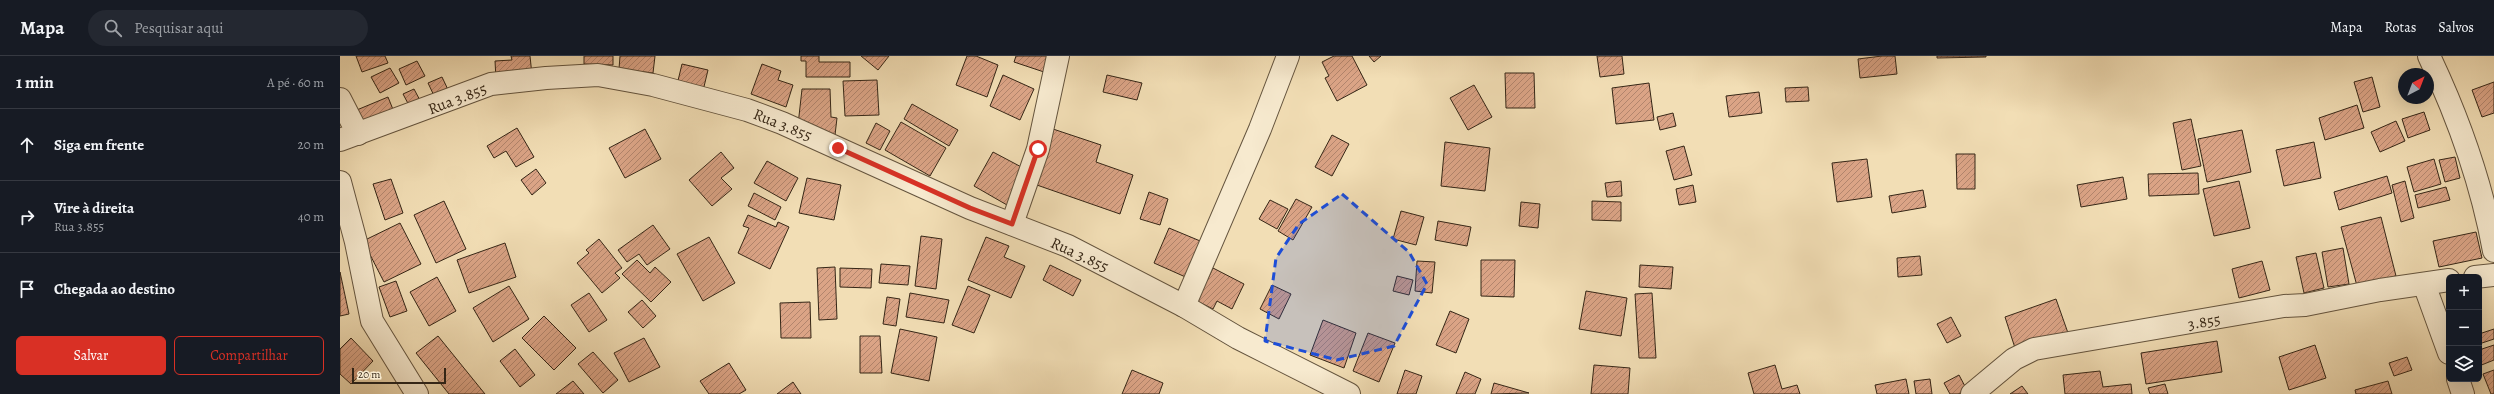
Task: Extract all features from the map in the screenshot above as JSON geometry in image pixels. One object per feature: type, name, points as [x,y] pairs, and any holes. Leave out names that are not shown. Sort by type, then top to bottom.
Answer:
[{"type":"street","points":[[1012,224],[1038,149],[1058,56]]},
{"type":"street","points":[[1184,306],[1260,129],[1288,56]]},
{"type":"street","points":[[2429,56],[2445,90],[2487,212],[2494,251]]},
{"type":"street","name":"Rua 3.855","points":[[349,137],[490,84],[546,78],[598,75],[653,85],[747,110],[1012,224],[1068,246],[1184,306],[1238,338],[1349,394]]},
{"type":"street","points":[[340,99],[349,137]]},
{"type":"street","points":[[340,182],[356,242],[372,321],[417,394]]},
{"type":"street","points":[[2482,276],[2494,275]]},
{"type":"street","name":"3.855","points":[[1972,394],[2014,359],[2034,349],[2446,280]]},
{"type":"street","points":[[2424,284],[2446,346]]},
{"type":"street","points":[[2459,382],[2463,394]]},
{"type":"highlighted area","points":[[1342,194],[1409,252],[1427,284],[1394,346],[1337,360],[1265,341],[1276,258],[1299,224]]},
{"type":"building","points":[[356,56],[385,56],[388,63],[362,72]]},
{"type":"building","points":[[511,56],[530,56],[532,75],[496,79],[495,61],[512,60]]},
{"type":"building","points":[[584,56],[613,56],[613,65],[584,64]]},
{"type":"building","points":[[620,56],[655,56],[653,73],[619,69]]},
{"type":"building","points":[[801,56],[819,56],[819,62],[850,62],[850,77],[806,77],[806,61],[801,61]]},
{"type":"building","points":[[861,56],[889,56],[878,70]]},
{"type":"building","points":[[967,56],[976,56],[998,65],[987,97],[956,85]]},
{"type":"building","points":[[1016,56],[1049,56],[1044,72],[1014,62]]},
{"type":"building","points":[[1334,56],[1352,56],[1367,85],[1337,101],[1325,78],[1329,76],[1322,62]]},
{"type":"building","points":[[1369,56],[1381,56],[1374,62]]},
{"type":"building","points":[[1597,56],[1622,56],[1624,74],[1600,77]]},
{"type":"building","points":[[1895,56],[1897,74],[1860,78],[1858,59]]},
{"type":"building","points":[[1937,56],[1986,56],[1986,57],[1937,58]]},
{"type":"building","points":[[417,61],[425,76],[406,85],[399,69]]},
{"type":"building","points":[[682,64],[708,70],[702,95],[676,89]]},
{"type":"building","points":[[762,64],[781,71],[778,80],[793,85],[786,107],[751,94]]},
{"type":"building","points":[[390,68],[399,83],[380,93],[371,77]]},
{"type":"building","points":[[1505,73],[1534,73],[1535,108],[1506,108]]},
{"type":"building","points":[[1003,75],[1034,89],[1020,120],[990,106]]},
{"type":"building","points":[[1107,75],[1142,83],[1137,100],[1103,92]]},
{"type":"building","points":[[442,77],[451,96],[437,102],[428,83]]},
{"type":"building","points":[[2372,77],[2380,107],[2363,112],[2354,82]]},
{"type":"building","points":[[877,80],[879,115],[845,116],[843,81]]},
{"type":"building","points":[[2494,82],[2494,113],[2482,117],[2472,90]]},
{"type":"building","points":[[1649,83],[1654,120],[1616,124],[1612,88]]},
{"type":"building","points":[[1474,85],[1492,117],[1468,130],[1450,98]]},
{"type":"building","points":[[1808,87],[1809,101],[1786,102],[1785,88]]},
{"type":"building","points":[[414,89],[423,106],[412,111],[403,94]]},
{"type":"building","points":[[802,89],[830,89],[831,117],[837,118],[835,135],[798,125]]},
{"type":"building","points":[[1759,92],[1762,113],[1729,117],[1726,96]]},
{"type":"building","points":[[388,97],[396,117],[360,132],[352,112]]},
{"type":"building","points":[[912,104],[958,130],[949,146],[904,119]]},
{"type":"building","points":[[2357,105],[2364,128],[2325,140],[2319,118]]},
{"type":"building","points":[[2424,112],[2430,130],[2408,138],[2402,119]]},
{"type":"building","points":[[1673,113],[1676,126],[1660,130],[1657,117]]},
{"type":"building","points":[[2191,119],[2201,166],[2182,170],[2173,123]]},
{"type":"building","points":[[2396,121],[2405,141],[2380,152],[2371,132]]},
{"type":"building","points":[[901,122],[946,148],[930,176],[885,150]]},
{"type":"building","points":[[876,123],[890,131],[880,150],[866,143]]},
{"type":"building","points":[[517,128],[534,157],[516,167],[506,151],[494,158],[487,146]]},
{"type":"building","points":[[645,129],[661,159],[625,178],[609,148]]},
{"type":"building","points":[[1053,129],[1101,145],[1096,162],[1133,175],[1120,214],[1034,184]]},
{"type":"building","points":[[2242,130],[2251,172],[2207,182],[2198,139]]},
{"type":"building","points":[[1332,135],[1349,144],[1332,176],[1315,167]]},
{"type":"building","points":[[1445,142],[1490,148],[1485,191],[1441,186]]},
{"type":"building","points":[[2314,142],[2321,178],[2284,186],[2276,150]]},
{"type":"building","points":[[1684,146],[1692,175],[1674,180],[1666,151]]},
{"type":"building","points":[[721,152],[734,168],[721,178],[732,189],[712,206],[689,180]]},
{"type":"building","points":[[993,152],[1027,170],[1007,205],[974,186]]},
{"type":"building","points":[[1956,154],[1975,154],[1975,189],[1957,189]]},
{"type":"building","points":[[2455,157],[2460,178],[2445,182],[2439,160]]},
{"type":"building","points":[[1867,159],[1872,197],[1837,202],[1832,163]]},
{"type":"building","points":[[2434,159],[2441,184],[2414,192],[2407,167]]},
{"type":"building","points":[[767,161],[798,178],[786,201],[754,183]]},
{"type":"building","points":[[536,169],[546,183],[532,195],[521,180]]},
{"type":"building","points":[[2198,173],[2199,194],[2149,196],[2148,174]]},
{"type":"building","points":[[2387,176],[2392,193],[2339,210],[2334,192]]},
{"type":"building","points":[[2123,177],[2127,199],[2081,207],[2077,185]]},
{"type":"building","points":[[807,178],[841,185],[834,220],[799,213]]},
{"type":"building","points":[[391,179],[403,213],[385,220],[373,184]]},
{"type":"building","points":[[1621,181],[1622,196],[1607,197],[1605,183]]},
{"type":"building","points":[[2239,181],[2250,228],[2214,236],[2203,189]]},
{"type":"building","points":[[2405,181],[2414,218],[2401,222],[2392,185]]},
{"type":"building","points":[[1693,185],[1696,202],[1679,205],[1676,189]]},
{"type":"building","points":[[2446,187],[2450,200],[2418,208],[2415,195]]},
{"type":"building","points":[[1923,190],[1926,207],[1892,213],[1889,196]]},
{"type":"building","points":[[1149,192],[1168,199],[1160,225],[1140,219]]},
{"type":"building","points":[[754,193],[781,207],[775,220],[748,206]]},
{"type":"building","points":[[1296,199],[1312,207],[1293,240],[1278,231]]},
{"type":"building","points":[[1270,200],[1288,209],[1277,229],[1259,219]]},
{"type":"building","points":[[444,201],[466,249],[436,263],[414,215]]},
{"type":"building","points":[[1592,201],[1621,202],[1621,221],[1592,220]]},
{"type":"building","points":[[1521,202],[1540,204],[1538,228],[1519,226]]},
{"type":"building","points":[[1401,211],[1424,217],[1416,245],[1393,239]]},
{"type":"building","points":[[748,215],[776,227],[778,222],[789,227],[770,269],[738,253],[749,228],[743,226]]},
{"type":"building","points":[[2381,217],[2396,276],[2357,286],[2341,227]]},
{"type":"building","points":[[1438,221],[1471,227],[1467,246],[1435,240]]},
{"type":"building","points":[[400,223],[421,264],[384,282],[363,241]]},
{"type":"building","points":[[653,225],[670,249],[647,265],[639,254],[627,262],[618,250]]},
{"type":"building","points":[[1169,228],[1205,243],[1190,279],[1154,263]]},
{"type":"building","points":[[2476,232],[2482,258],[2439,267],[2433,241]]},
{"type":"building","points":[[921,236],[942,239],[936,289],[915,286]]},
{"type":"building","points":[[709,237],[735,283],[703,301],[677,254]]},
{"type":"building","points":[[986,237],[1009,246],[1004,257],[1025,266],[1011,298],[968,280]]},
{"type":"building","points":[[599,239],[622,268],[615,273],[620,278],[602,293],[577,263],[589,253],[586,250]]},
{"type":"building","points":[[505,243],[516,277],[469,293],[457,260]]},
{"type":"building","points":[[2343,248],[2349,284],[2328,287],[2322,252]]},
{"type":"building","points":[[2316,253],[2324,288],[2304,293],[2296,257]]},
{"type":"building","points":[[1920,256],[1922,275],[1898,277],[1897,258]]},
{"type":"building","points":[[637,260],[650,273],[655,267],[671,282],[651,302],[622,274]]},
{"type":"building","points":[[1481,260],[1515,260],[1514,297],[1481,296]]},
{"type":"building","points":[[1417,261],[1435,262],[1432,293],[1415,291]]},
{"type":"building","points":[[2262,261],[2270,290],[2239,298],[2232,269]]},
{"type":"building","points":[[881,264],[910,266],[908,285],[879,283]]},
{"type":"building","points":[[1050,265],[1081,280],[1073,296],[1043,280]]},
{"type":"building","points":[[1640,265],[1673,267],[1671,289],[1639,287]]},
{"type":"building","points":[[835,267],[837,319],[819,320],[817,268]]},
{"type":"building","points":[[840,268],[872,269],[871,288],[840,287]]},
{"type":"building","points":[[1213,268],[1244,284],[1232,309],[1217,301],[1213,309],[1197,301]]},
{"type":"building","points":[[340,272],[349,314],[340,316]]},
{"type":"building","points":[[1397,276],[1413,280],[1409,295],[1393,291]]},
{"type":"building","points":[[437,277],[456,311],[429,326],[410,292]]},
{"type":"building","points":[[396,281],[407,311],[390,317],[379,287]]},
{"type":"building","points":[[1272,285],[1291,294],[1279,319],[1260,309]]},
{"type":"building","points":[[509,286],[529,319],[493,342],[473,308]]},
{"type":"building","points":[[968,286],[990,295],[974,333],[952,325]]},
{"type":"building","points":[[1586,291],[1627,298],[1621,336],[1579,329]]},
{"type":"building","points":[[589,293],[607,320],[589,332],[571,305]]},
{"type":"building","points":[[910,293],[949,300],[944,323],[906,317]]},
{"type":"building","points":[[1652,293],[1656,358],[1639,358],[1635,294]]},
{"type":"building","points":[[887,297],[900,299],[896,326],[883,324]]},
{"type":"building","points":[[2056,299],[2068,333],[2016,351],[2005,317]]},
{"type":"building","points":[[642,300],[656,316],[643,328],[628,312]]},
{"type":"building","points":[[810,302],[811,338],[781,338],[780,303]]},
{"type":"building","points":[[1450,311],[1469,319],[1456,353],[1436,345]]},
{"type":"building","points":[[544,316],[576,348],[554,370],[522,338]]},
{"type":"building","points":[[1951,317],[1961,336],[1947,343],[1937,324]]},
{"type":"building","points":[[1323,320],[1356,333],[1344,368],[1310,355]]},
{"type":"building","points":[[900,329],[937,337],[929,381],[891,373]]},
{"type":"building","points":[[2494,329],[2494,339],[2482,343],[2482,333]]},
{"type":"building","points":[[1368,333],[1395,343],[1379,382],[1353,371]]},
{"type":"building","points":[[438,336],[485,394],[449,394],[416,353]]},
{"type":"building","points":[[860,336],[880,336],[882,373],[860,373]]},
{"type":"building","points":[[351,338],[373,361],[351,384],[340,374],[340,349]]},
{"type":"building","points":[[644,338],[660,367],[629,382],[614,353]]},
{"type":"building","points":[[2217,341],[2222,372],[2146,384],[2141,353]]},
{"type":"building","points":[[2315,345],[2326,378],[2289,390],[2279,357]]},
{"type":"building","points":[[2494,345],[2494,360],[2482,365],[2482,349]]},
{"type":"building","points":[[515,349],[535,375],[520,387],[500,361]]},
{"type":"building","points":[[593,352],[618,380],[603,393],[578,364]]},
{"type":"building","points":[[2407,357],[2412,370],[2394,376],[2389,363]]},
{"type":"building","points":[[729,363],[746,390],[739,394],[709,394],[700,381]]},
{"type":"building","points":[[1594,365],[1630,368],[1628,394],[1591,394]]},
{"type":"building","points":[[1775,365],[1782,389],[1797,385],[1800,394],[1754,394],[1748,373]]},
{"type":"building","points":[[1132,370],[1163,383],[1159,394],[1122,394]]},
{"type":"building","points":[[1405,370],[1422,376],[1416,394],[1397,394]]},
{"type":"building","points":[[2494,370],[2494,394],[2491,394],[2483,374]]},
{"type":"building","points":[[2100,371],[2103,387],[2131,384],[2132,394],[2065,394],[2063,375]]},
{"type":"building","points":[[1465,372],[1481,379],[1475,394],[1456,394]]},
{"type":"building","points":[[1959,375],[1967,390],[1959,394],[1950,394],[1944,383]]},
{"type":"building","points":[[1906,379],[1909,394],[1877,394],[1875,385]]},
{"type":"building","points":[[1930,379],[1932,394],[1916,394],[1914,381]]},
{"type":"building","points":[[573,381],[584,394],[556,394]]},
{"type":"building","points":[[2388,381],[2392,394],[2356,394],[2355,390]]},
{"type":"building","points":[[793,382],[801,394],[777,394]]},
{"type":"building","points":[[1494,383],[1529,393],[1491,394]]},
{"type":"building","points":[[2165,384],[2168,394],[2150,394],[2148,388]]},
{"type":"building","points":[[2022,386],[2028,394],[2010,394]]},
{"type":"route","points":[[838,148],[970,208],[1012,224],[1038,149]]}]
